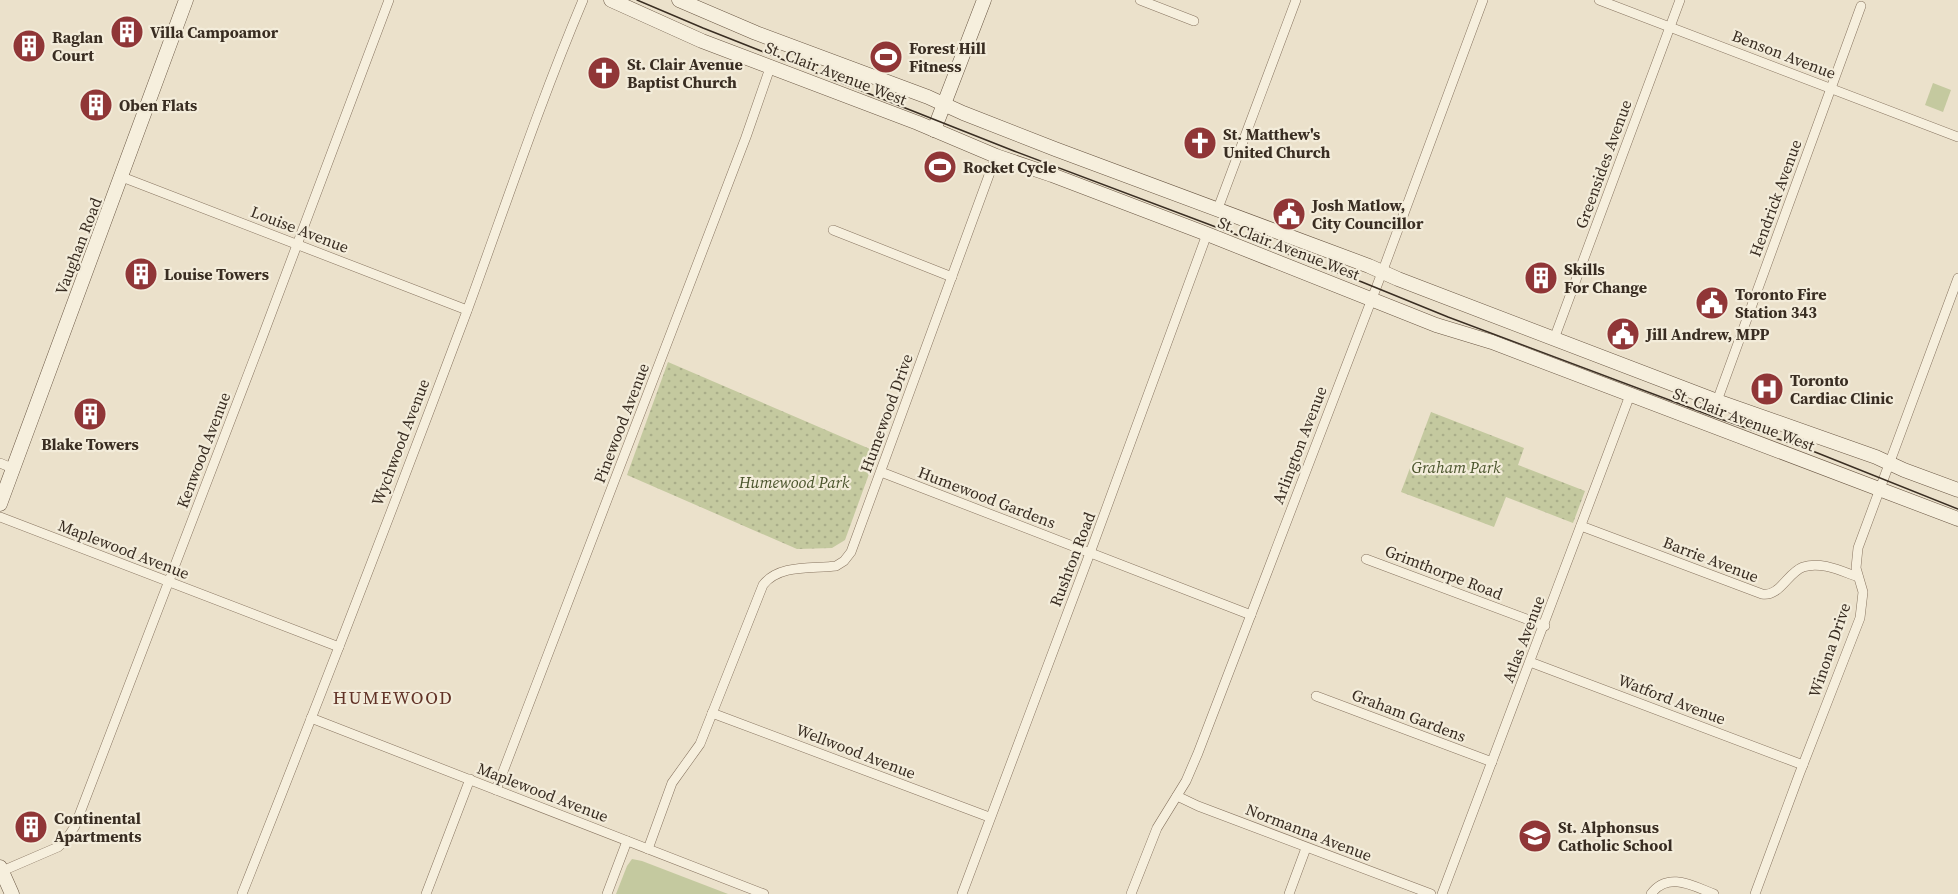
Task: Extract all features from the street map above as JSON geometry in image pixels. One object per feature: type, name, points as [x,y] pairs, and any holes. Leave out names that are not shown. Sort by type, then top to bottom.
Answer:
[{"type":"main road","name":"Vaughan Road","points":[[0,504],[6,466],[122,177],[186,0]]},
{"type":"main road","name":"St. Clair Avenue West","points":[[611,0],[627,4],[704,41],[771,65],[996,156],[1207,234],[1436,325],[1492,342],[1958,519]]},
{"type":"main road","name":"St. Clair Avenue West","points":[[679,0],[810,54],[945,104],[993,125],[1217,211],[1958,490]]},
{"type":"main road","points":[[934,130],[984,0]]},
{"type":"main road","points":[[1,870],[12,894]]},
{"type":"street","name":"Kenwood Avenue","points":[[1,870],[58,847],[71,834],[389,0]]},
{"type":"street","name":"Wychwood Avenue","points":[[242,894],[339,647],[467,310],[561,52],[583,0]]},
{"type":"street","points":[[1140,0],[1194,21]]},
{"type":"street","points":[[1217,211],[1296,0]]},
{"type":"street","name":"Arlington Avenue","points":[[1131,894],[1165,811],[1178,796],[1198,753],[1382,273],[1483,0]]},
{"type":"street","name":"Benson Avenue","points":[[1599,0],[1958,137]]},
{"type":"street","name":"Greensides Avenue","points":[[1554,339],[1680,0]]},
{"type":"street","name":"Hendrick Avenue","points":[[1717,401],[1861,6]]},
{"type":"street","name":"Pinewood Avenue","points":[[496,790],[750,127],[771,65]]},
{"type":"street","name":"Humewood Drive","points":[[648,849],[672,783],[697,749],[767,579],[780,572],[836,566],[848,557],[996,156]]},
{"type":"street","name":"Louise Avenue","points":[[122,177],[467,310]]},
{"type":"street","points":[[833,230],[952,277]]},
{"type":"street","name":"Rushton Road","points":[[962,894],[1207,234]]},
{"type":"street","name":"Winona Drive","points":[[1755,894],[1860,618],[1863,592],[1858,577],[1856,555],[1958,278]]},
{"type":"street","name":"Atlas Avenue","points":[[1442,894],[1545,626],[1630,395]]},
{"type":"street","name":"Humewood Gardens","points":[[881,472],[1251,615]]},
{"type":"street","name":"Maplewood Avenue","points":[[0,517],[339,647]]},
{"type":"street","name":"Barrie Avenue","points":[[1581,526],[1766,595],[1776,591],[1797,570],[1810,566],[1822,566],[1858,577]]},
{"type":"street","name":"Grimthorpe Road","points":[[1366,559],[1545,626]]},
{"type":"street","name":"Watford Avenue","points":[[1530,662],[1803,765]]},
{"type":"street","name":"Graham Gardens","points":[[1316,696],[1491,762]]},
{"type":"street","name":"Wellwood Avenue","points":[[712,712],[989,817]]},
{"type":"street","name":"Maplewood Avenue","points":[[311,718],[764,894]]},
{"type":"street","points":[[426,894],[470,779]]},
{"type":"street","name":"Normanna Avenue","points":[[1178,796],[1198,807],[1431,894]]},
{"type":"street","points":[[607,894],[627,841]]},
{"type":"street","points":[[1289,894],[1306,848]]},
{"type":"street","points":[[1651,894],[1665,883],[1681,881],[1714,894]]},
{"type":"green space","points":[[1933,83],[1951,90],[1943,112],[1925,105]]},
{"type":"green space","name":"Humewood Park","points":[[668,362],[877,452],[845,540],[832,548],[797,549],[627,475]]},
{"type":"green space","name":"Graham Park","points":[[1431,412],[1524,448],[1518,465],[1585,491],[1573,523],[1506,497],[1494,527],[1401,492]]},
{"type":"green space","points":[[632,859],[642,861],[728,894],[616,894]]},
{"type":"tram line","points":[[637,0],[1014,151],[1362,282],[1448,317],[1815,452],[1958,509]]},
{"type":"place","name":"Villa Campoamor","points":[[127,32]]},
{"type":"place","name":"Raglan Court","points":[[29,46]]},
{"type":"place","name":"Forest Hill Fitness","points":[[886,57]]},
{"type":"place","name":"St. Clair Avenue Baptist Church","points":[[604,73]]},
{"type":"place","name":"Oben Flats","points":[[96,105]]},
{"type":"place","name":"St. Matthew's United Church","points":[[1200,143]]},
{"type":"place","name":"Rocket Cycle","points":[[940,167]]},
{"type":"place","name":"Josh Matlow, City Councillor","points":[[1289,214]]},
{"type":"place","name":"Louise Towers","points":[[141,274]]},
{"type":"place","name":"Skills For Change","points":[[1541,278]]},
{"type":"place","name":"Toronto Fire Station 343","points":[[1712,303]]},
{"type":"place","name":"Jill Andrew, MPP","points":[[1623,334]]},
{"type":"place","name":"Toronto Cardiac Clinic","points":[[1767,389]]},
{"type":"place","name":"Blake Towers","points":[[90,414]]},
{"type":"place","name":"Continental Apartments","points":[[31,827]]},
{"type":"place","name":"St. Alphonsus Catholic School","points":[[1535,836]]},
{"type":"district","name":"HUMEWOOD","points":[[393,698]]}]
